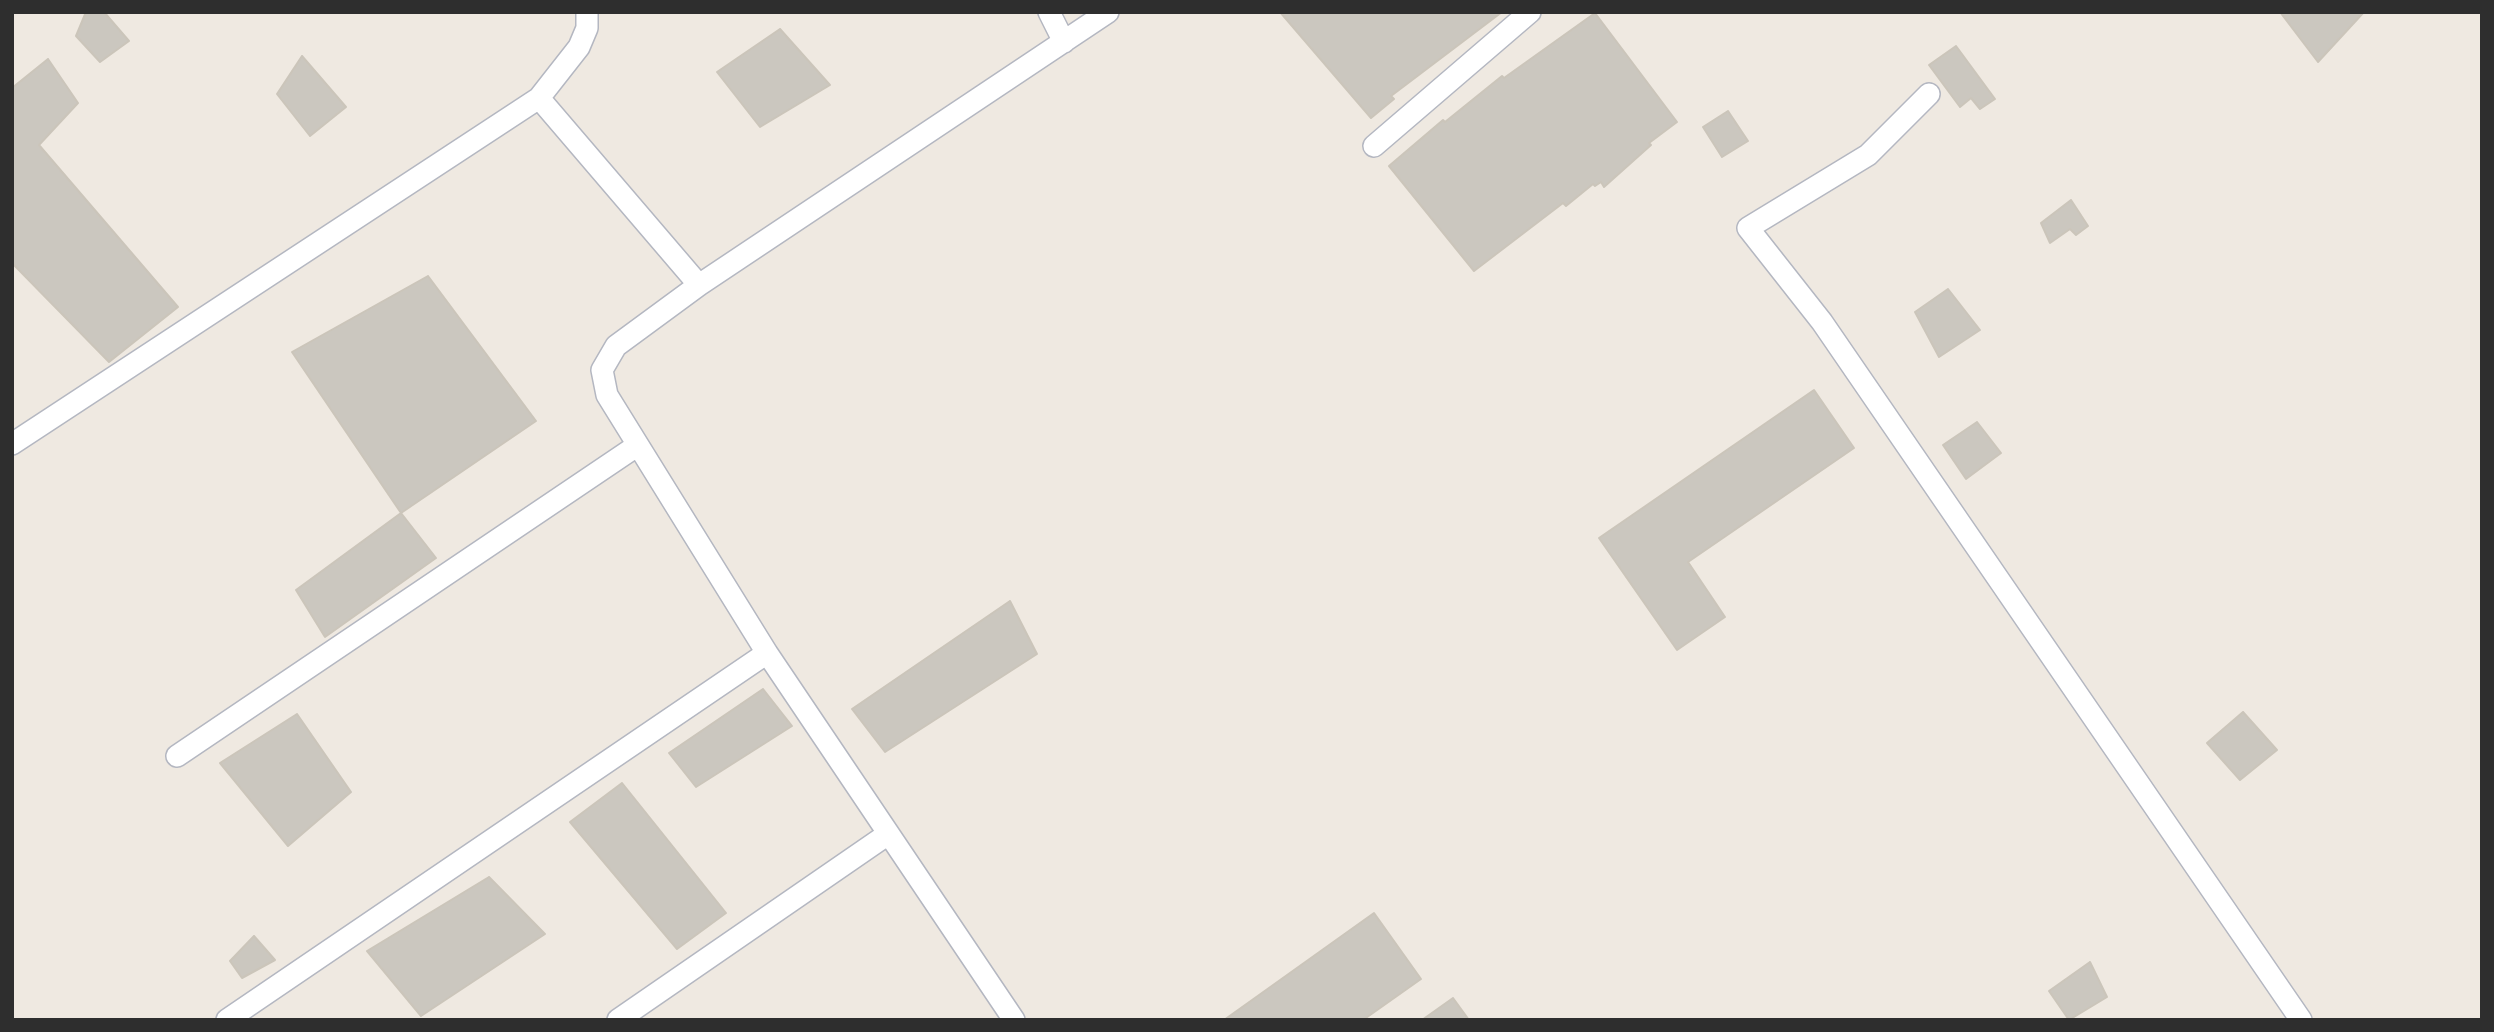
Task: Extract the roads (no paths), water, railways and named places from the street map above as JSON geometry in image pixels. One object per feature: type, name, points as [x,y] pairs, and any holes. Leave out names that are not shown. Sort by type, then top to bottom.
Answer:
[{"type":"street","points":[[12,444],[539,98],[579,47],[587,28],[587,12]]},
{"type":"street","points":[[1049,12],[1063,42]]},
{"type":"street","points":[[1014,1020],[767,653],[607,396],[602,380],[605,359],[616,346],[699,285],[1108,12]]},
{"type":"street","points":[[1374,146],[1530,12]]},
{"type":"street","points":[[1929,94],[1868,155],[1748,228],[1822,322],[2301,1020]]},
{"type":"street","points":[[539,98],[699,285]]},
{"type":"street","points":[[177,756],[638,445]]},
{"type":"street","points":[[227,1020],[767,653]]},
{"type":"street","points":[[618,1020],[888,834]]}]
